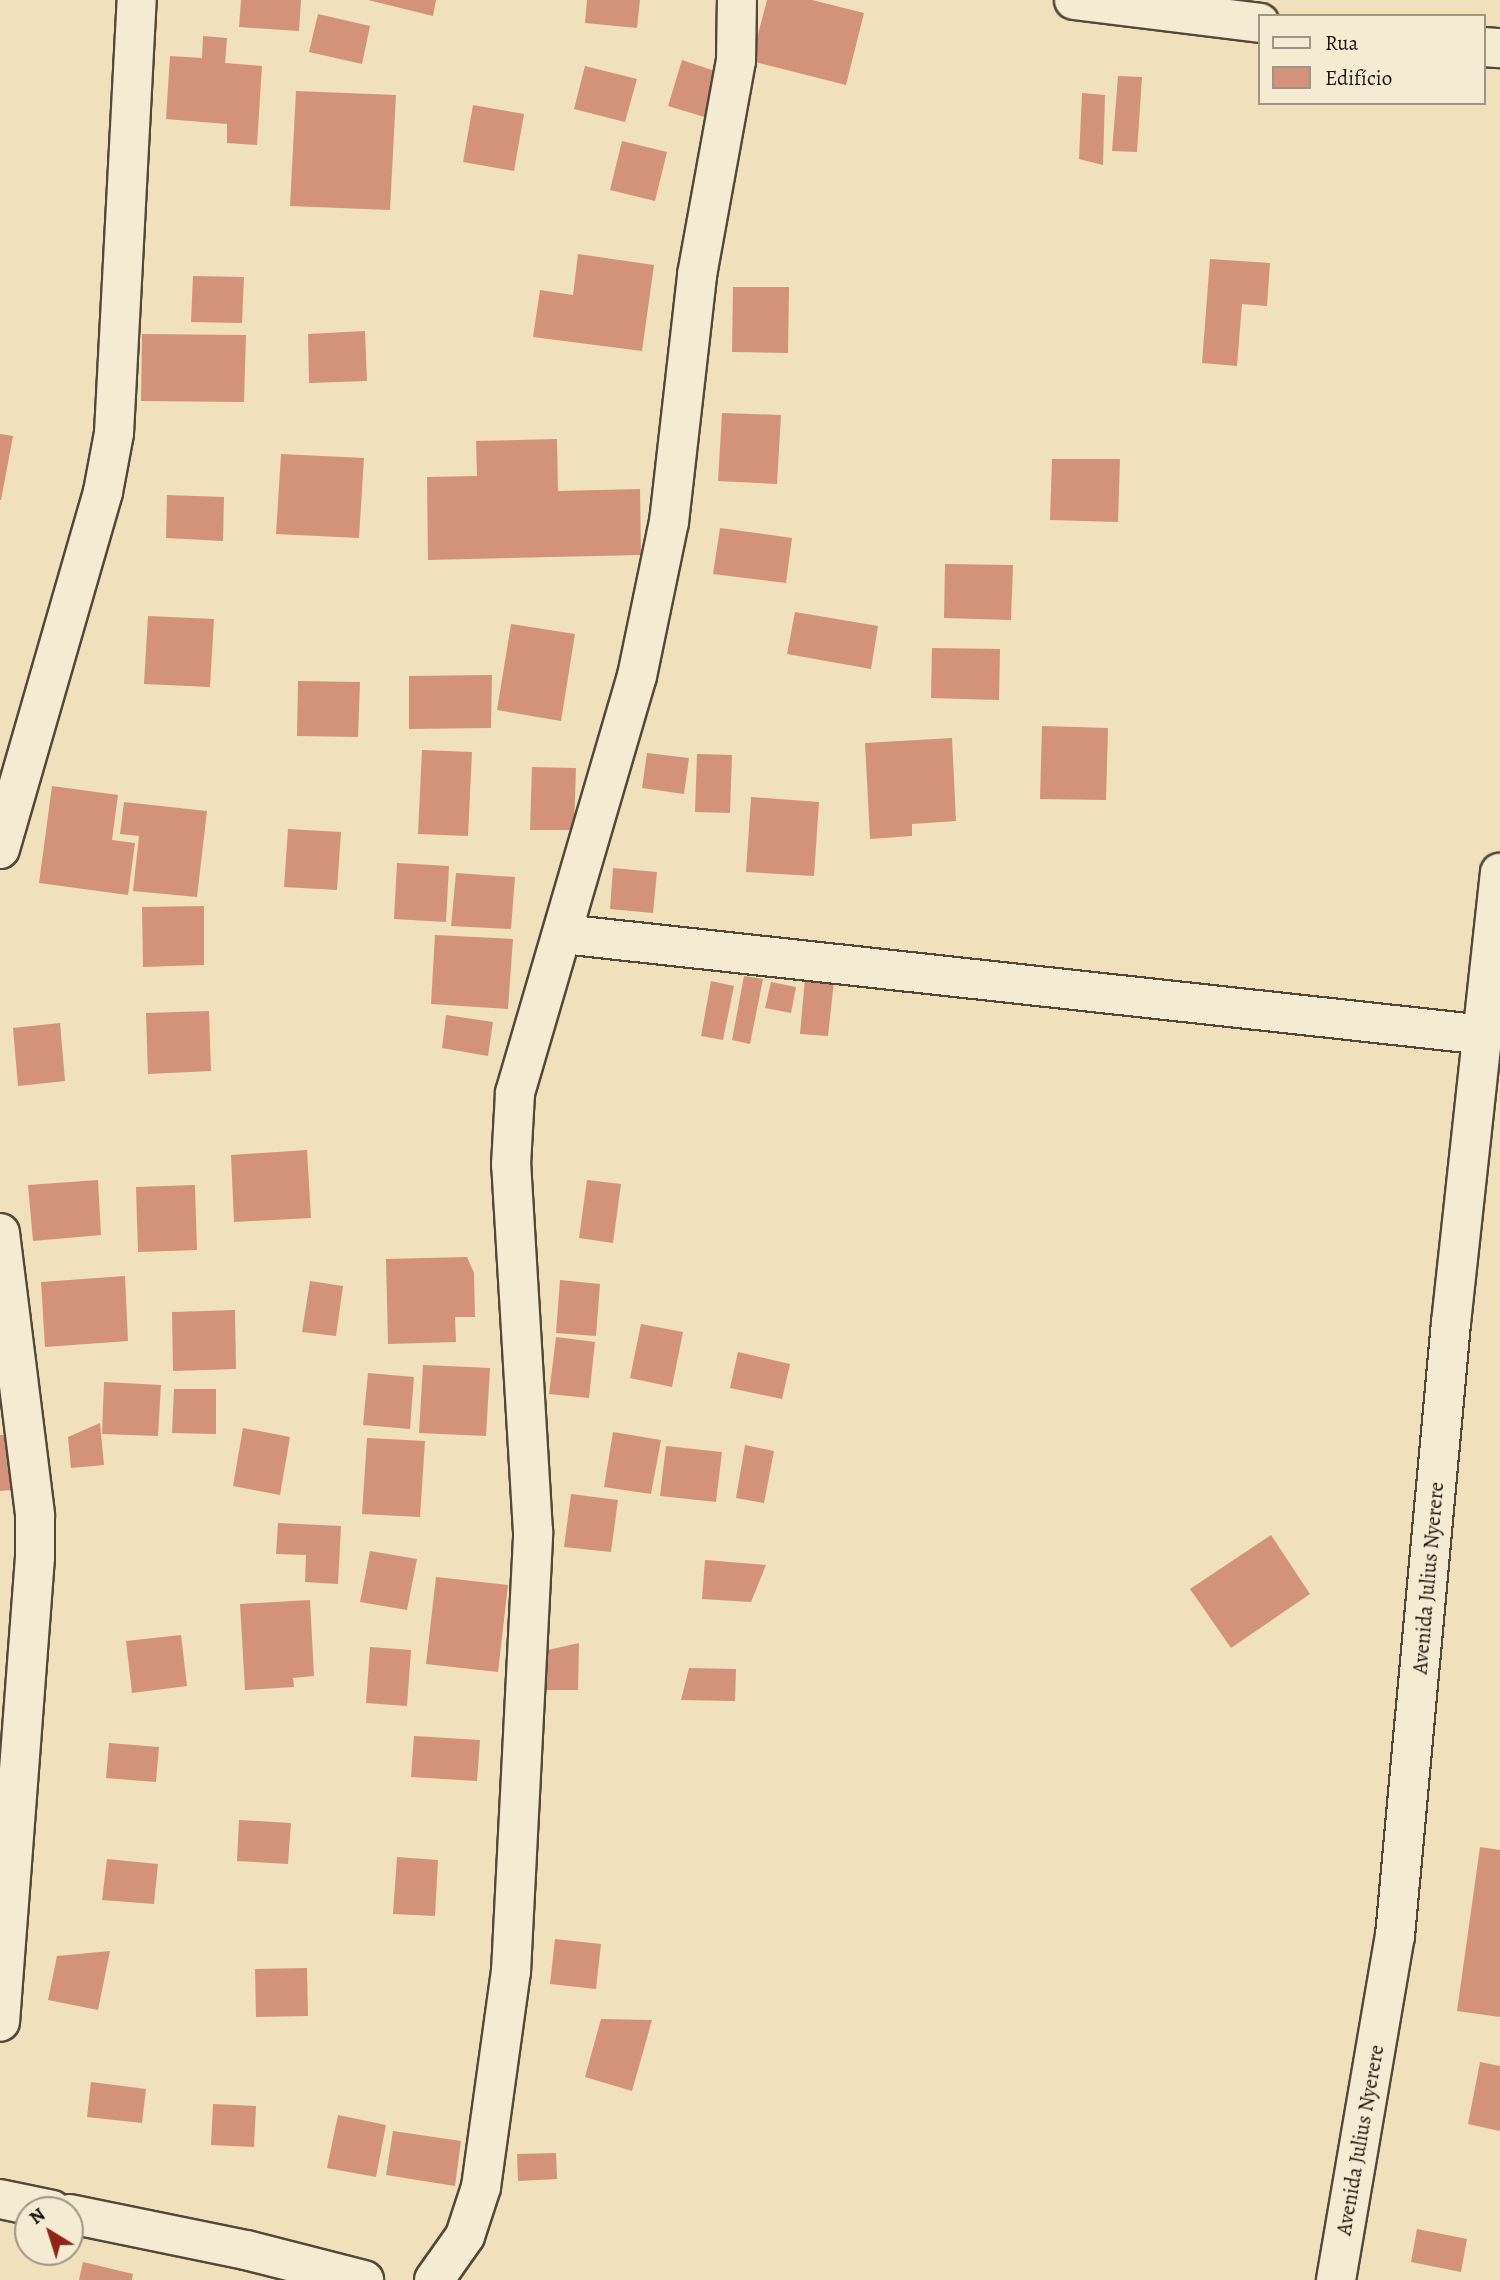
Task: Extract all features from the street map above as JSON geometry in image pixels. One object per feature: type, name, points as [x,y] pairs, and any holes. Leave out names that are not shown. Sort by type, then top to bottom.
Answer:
[{"type":"street","points":[[0,849],[103,492],[114,433],[137,0]]},
{"type":"street","points":[[434,2280],[465,2236],[481,2187],[511,1972],[533,1532],[511,1165],[515,1093],[637,676],[669,522],[697,275],[736,61],[737,0]]},
{"type":"street","points":[[1074,0],[1258,23]]},
{"type":"street","name":"Avenida Julius Nyerere","points":[[1336,2280],[1395,1936],[1451,1323],[1485,1035],[1500,873]]},
{"type":"street","points":[[563,934],[1485,1035]]},
{"type":"street","points":[[0,1233],[35,1516],[36,1557],[0,2022]]},
{"type":"street","points":[[84,2217],[364,2280]]},
{"type":"building","points":[[241,0],[301,0],[299,31],[239,27]]},
{"type":"building","points":[[368,0],[436,0],[433,16]]},
{"type":"building","points":[[587,0],[640,0],[637,28],[585,23]]},
{"type":"building","points":[[767,0],[812,0],[864,13],[846,85],[751,61]]},
{"type":"building","points":[[318,14],[370,26],[362,64],[309,52]]},
{"type":"building","points":[[203,36],[227,38],[225,63],[262,66],[257,145],[227,143],[227,124],[166,119],[170,56],[202,58]]},
{"type":"building","points":[[682,60],[715,71],[711,119],[668,106]]},
{"type":"building","points":[[585,66],[637,79],[625,122],[574,109]]},
{"type":"building","points":[[1118,76],[1142,77],[1137,152],[1112,151]]},
{"type":"building","points":[[296,91],[396,95],[390,210],[290,206]]},
{"type":"building","points":[[1082,93],[1105,95],[1103,165],[1079,159]]},
{"type":"building","points":[[473,105],[524,114],[514,171],[463,162]]},
{"type":"building","points":[[622,141],[667,152],[655,201],[610,190]]},
{"type":"building","points":[[578,254],[654,265],[642,351],[533,337],[540,290],[573,295]]},
{"type":"building","points":[[1210,259],[1270,263],[1267,306],[1242,304],[1237,366],[1202,363]]},
{"type":"building","points":[[193,276],[244,277],[242,323],[191,322]]},
{"type":"building","points":[[733,287],[789,287],[788,353],[732,352]]},
{"type":"building","points":[[365,331],[367,381],[309,383],[308,334]]},
{"type":"building","points":[[142,334],[246,335],[244,402],[141,401]]},
{"type":"building","points":[[722,413],[781,415],[777,484],[718,481]]},
{"type":"building","points":[[0,434],[13,436],[1,500],[0,500]]},
{"type":"building","points":[[557,439],[558,491],[640,489],[641,555],[428,560],[427,477],[477,476],[476,441]]},
{"type":"building","points":[[281,454],[364,458],[359,538],[276,534]]},
{"type":"building","points":[[1052,459],[1120,459],[1118,522],[1050,520]]},
{"type":"building","points":[[167,495],[224,497],[223,541],[166,538]]},
{"type":"building","points":[[720,528],[792,538],[786,583],[713,574]]},
{"type":"building","points":[[945,564],[1013,565],[1011,620],[944,618]]},
{"type":"building","points":[[795,612],[878,626],[871,669],[787,654]]},
{"type":"building","points":[[148,616],[214,619],[210,687],[144,684]]},
{"type":"building","points":[[511,624],[575,634],[561,721],[497,710]]},
{"type":"building","points":[[932,648],[1000,649],[999,700],[931,698]]},
{"type":"building","points":[[492,675],[491,728],[409,729],[409,676]]},
{"type":"building","points":[[298,681],[360,682],[358,737],[297,736]]},
{"type":"building","points":[[1042,726],[1108,728],[1106,800],[1040,799]]},
{"type":"building","points":[[952,738],[956,821],[912,824],[912,836],[870,839],[865,743]]},
{"type":"building","points":[[422,750],[472,752],[468,836],[418,834]]},
{"type":"building","points":[[647,753],[689,758],[684,794],[642,788]]},
{"type":"building","points":[[697,754],[732,755],[730,813],[695,812]]},
{"type":"building","points":[[532,767],[576,768],[574,830],[530,830]]},
{"type":"building","points":[[52,786],[118,795],[112,840],[135,843],[128,895],[39,883]]},
{"type":"building","points":[[751,797],[819,802],[814,876],[746,872]]},
{"type":"building","points":[[124,802],[207,811],[197,897],[133,891],[139,836],[120,834]]},
{"type":"building","points":[[288,829],[341,832],[337,890],[284,887]]},
{"type":"building","points":[[397,863],[449,866],[446,922],[394,919]]},
{"type":"building","points":[[613,868],[657,872],[653,913],[610,909]]},
{"type":"building","points":[[456,873],[515,877],[511,929],[451,926]]},
{"type":"building","points":[[204,906],[204,965],[143,967],[142,907]]},
{"type":"building","points":[[435,935],[513,939],[508,1009],[431,1004]]},
{"type":"building","points":[[744,976],[763,979],[750,1044],[732,1040]]},
{"type":"building","points":[[805,978],[834,981],[828,1036],[800,1034]]},
{"type":"building","points":[[711,981],[734,986],[723,1040],[701,1036]]},
{"type":"building","points":[[771,982],[796,987],[791,1013],[765,1008]]},
{"type":"building","points":[[209,1011],[211,1071],[148,1074],[146,1013]]},
{"type":"building","points":[[446,1015],[493,1022],[488,1056],[442,1048]]},
{"type":"building","points":[[60,1023],[65,1081],[18,1086],[13,1028]]},
{"type":"building","points":[[307,1150],[311,1218],[234,1222],[231,1155]]},
{"type":"building","points":[[98,1180],[101,1235],[33,1241],[28,1185]]},
{"type":"building","points":[[587,1180],[621,1184],[613,1243],[579,1238]]},
{"type":"building","points":[[195,1185],[197,1250],[138,1252],[136,1187]]},
{"type":"building","points":[[467,1257],[474,1273],[475,1317],[455,1317],[456,1342],[388,1344],[386,1259]]},
{"type":"building","points":[[125,1276],[128,1341],[45,1347],[41,1282]]},
{"type":"building","points":[[560,1280],[600,1284],[596,1336],[556,1333]]},
{"type":"building","points":[[310,1281],[343,1286],[336,1336],[302,1332]]},
{"type":"building","points":[[235,1310],[236,1369],[173,1371],[172,1312]]},
{"type":"building","points":[[641,1324],[683,1332],[672,1387],[630,1378]]},
{"type":"building","points":[[556,1337],[595,1342],[589,1398],[549,1394]]},
{"type":"building","points":[[738,1352],[790,1364],[782,1399],[730,1388]]},
{"type":"building","points":[[423,1365],[490,1368],[486,1436],[419,1433]]},
{"type":"building","points":[[368,1373],[414,1377],[410,1429],[363,1425]]},
{"type":"building","points":[[104,1382],[161,1385],[158,1436],[102,1434]]},
{"type":"building","points":[[174,1389],[216,1389],[216,1434],[172,1433]]},
{"type":"building","points":[[100,1423],[104,1465],[71,1468],[68,1437]]},
{"type":"building","points":[[243,1428],[290,1437],[280,1495],[233,1486]]},
{"type":"building","points":[[613,1432],[661,1440],[651,1494],[604,1487]]},
{"type":"building","points":[[0,1435],[9,1435],[11,1490],[0,1491]]},
{"type":"building","points":[[367,1438],[425,1441],[420,1517],[362,1514]]},
{"type":"building","points":[[745,1445],[774,1451],[764,1503],[736,1498]]},
{"type":"building","points":[[666,1446],[722,1452],[716,1502],[660,1496]]},
{"type":"building","points":[[571,1494],[618,1500],[611,1552],[564,1547]]},
{"type":"building","points":[[278,1523],[341,1526],[338,1584],[305,1582],[306,1555],[276,1554]]},
{"type":"building","points":[[1271,1535],[1310,1594],[1231,1648],[1190,1589]]},
{"type":"building","points":[[370,1551],[417,1559],[407,1610],[360,1602]]},
{"type":"building","points":[[705,1560],[766,1565],[751,1602],[702,1599]]},
{"type":"building","points":[[436,1577],[508,1585],[498,1672],[426,1664]]},
{"type":"building","points":[[310,1600],[314,1676],[293,1678],[294,1687],[245,1690],[240,1604]]},
{"type":"building","points":[[181,1635],[187,1686],[132,1693],[126,1641]]},
{"type":"building","points":[[579,1643],[578,1690],[538,1690],[539,1652]]},
{"type":"building","points":[[370,1647],[411,1650],[407,1706],[366,1703]]},
{"type":"building","points":[[689,1668],[736,1669],[735,1701],[681,1700]]},
{"type":"building","points":[[414,1736],[480,1740],[477,1781],[411,1777]]},
{"type":"building","points":[[109,1743],[159,1747],[156,1782],[106,1778]]},
{"type":"building","points":[[239,1820],[291,1823],[288,1864],[237,1861]]},
{"type":"building","points":[[1480,1847],[1500,1850],[1500,2017],[1457,2011]]},
{"type":"building","points":[[397,1857],[438,1860],[435,1916],[393,1914]]},
{"type":"building","points":[[107,1859],[158,1864],[154,1904],[102,1900]]},
{"type":"building","points":[[555,1939],[601,1944],[596,1989],[550,1984]]},
{"type":"building","points":[[110,1951],[98,2010],[48,2000],[57,1956]]},
{"type":"building","points":[[307,1968],[308,2016],[256,2017],[255,1969]]},
{"type":"building","points":[[601,2019],[652,2020],[632,2091],[585,2077]]},
{"type":"building","points":[[1480,2062],[1500,2066],[1500,2131],[1468,2124]]},
{"type":"building","points":[[91,2082],[146,2089],[142,2123],[87,2117]]},
{"type":"building","points":[[213,2104],[256,2106],[254,2147],[211,2145]]},
{"type":"building","points":[[338,2115],[386,2125],[376,2177],[327,2168]]},
{"type":"building","points":[[393,2131],[461,2141],[455,2186],[386,2175]]},
{"type":"building","points":[[556,2153],[557,2179],[518,2181],[517,2154]]},
{"type":"building","points":[[1417,2229],[1467,2239],[1461,2272],[1411,2262]]},
{"type":"building","points":[[84,2262],[133,2274],[132,2280],[79,2280]]}]
